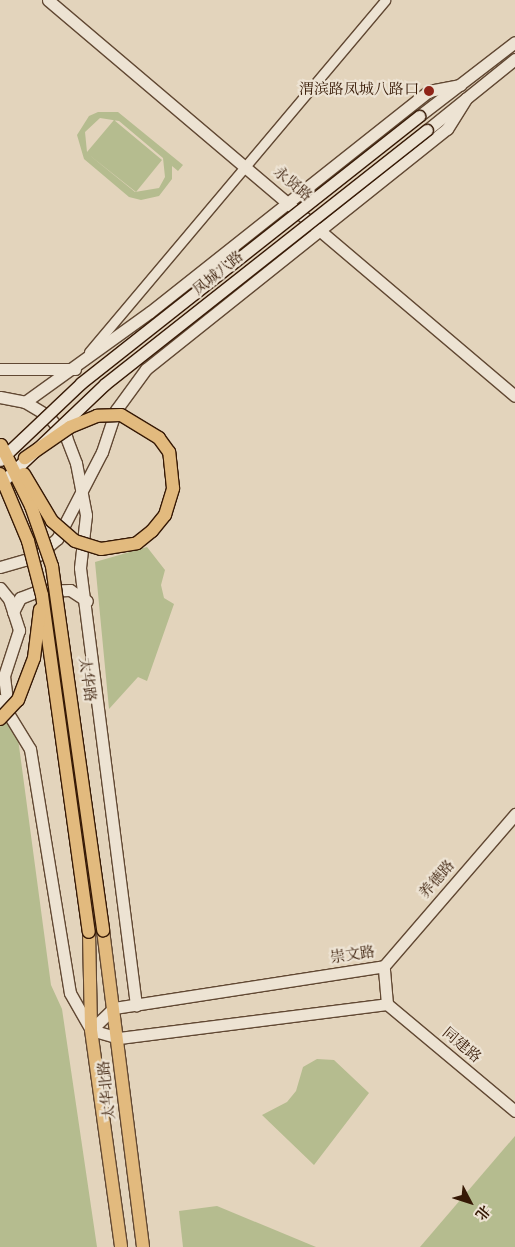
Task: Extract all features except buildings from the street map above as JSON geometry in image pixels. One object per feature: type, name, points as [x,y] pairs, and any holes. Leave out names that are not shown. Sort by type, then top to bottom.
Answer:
[{"type":"main road","points":[[0,436],[52,521],[75,541],[101,549],[137,543],[165,515],[173,488],[168,452],[142,424],[121,415],[97,416],[70,427],[25,458]]},
{"type":"main road","name":"太华路","points":[[0,444],[31,506],[52,566],[103,930]]},
{"type":"main road","name":"太华路","points":[[0,474],[28,541],[42,594],[89,932]]},
{"type":"main road","points":[[0,719],[18,700],[34,658],[42,594]]},
{"type":"main road","name":"太华北路","points":[[103,930],[143,1247]]},
{"type":"main road","name":"太华北路","points":[[89,932],[91,1030],[121,1247]]},
{"type":"street","name":"永贤路","points":[[48,0],[289,201],[515,396]]},
{"type":"street","points":[[0,369],[75,369],[385,0]]},
{"type":"street","name":"凤城八路","points":[[0,460],[81,383],[515,42]]},
{"type":"street","name":"凤城八路","points":[[0,484],[25,458],[105,384],[515,59]]},
{"type":"street","name":"凤城八路","points":[[25,402],[75,369],[150,312],[429,91],[460,85]]},
{"type":"street","name":"凤城八路","points":[[0,567],[36,557],[57,539],[81,491],[116,410],[146,369],[447,129],[466,99]]},
{"type":"street","points":[[150,312],[145,326],[152,340],[168,351]]},
{"type":"street","points":[[0,397],[25,402],[48,416],[66,437],[81,491],[86,515],[80,568],[87,601],[136,1005]]},
{"type":"street","points":[[0,588],[13,612],[19,630],[4,676],[5,691],[16,725]]},
{"type":"street","points":[[13,612],[20,598],[38,591],[70,590],[87,601]]},
{"type":"street","points":[[0,700],[30,749],[70,993],[91,1030],[118,1038],[387,1004]]},
{"type":"street","name":"养德路","points":[[384,966],[515,814]]},
{"type":"street","name":"崇文路","points":[[114,1008],[384,966],[387,1004]]},
{"type":"street","name":"同建路","points":[[387,1004],[515,1111]]},
{"type":"street","points":[[91,1030],[114,1008]]},
{"type":"green space","points":[[98,112],[118,112],[183,165],[178,171],[172,166],[172,179],[159,196],[141,200],[129,197],[84,159],[77,135],[89,116]],"holes":[[[100,118],[114,120],[87,152],[85,132]],[[114,120],[119,121],[163,158],[165,177],[159,188],[136,192],[162,160]],[[88,154],[136,192],[135,192]]]},
{"type":"green space","points":[[147,547],[165,570],[161,585],[164,598],[174,604],[147,681],[138,677],[109,709],[95,562]]},
{"type":"green space","points":[[0,713],[17,731],[51,985],[62,1009],[97,1247],[0,1247]]},
{"type":"green space","points":[[317,1059],[334,1060],[369,1093],[314,1165],[262,1115],[287,1102],[296,1091],[303,1067]]},
{"type":"green space","points":[[515,1136],[515,1247],[420,1247]]},
{"type":"green space","points":[[217,1206],[316,1247],[183,1247],[179,1211]]},
{"type":"place","name":"渭滨路凤城八路口","points":[[429,91]]}]
